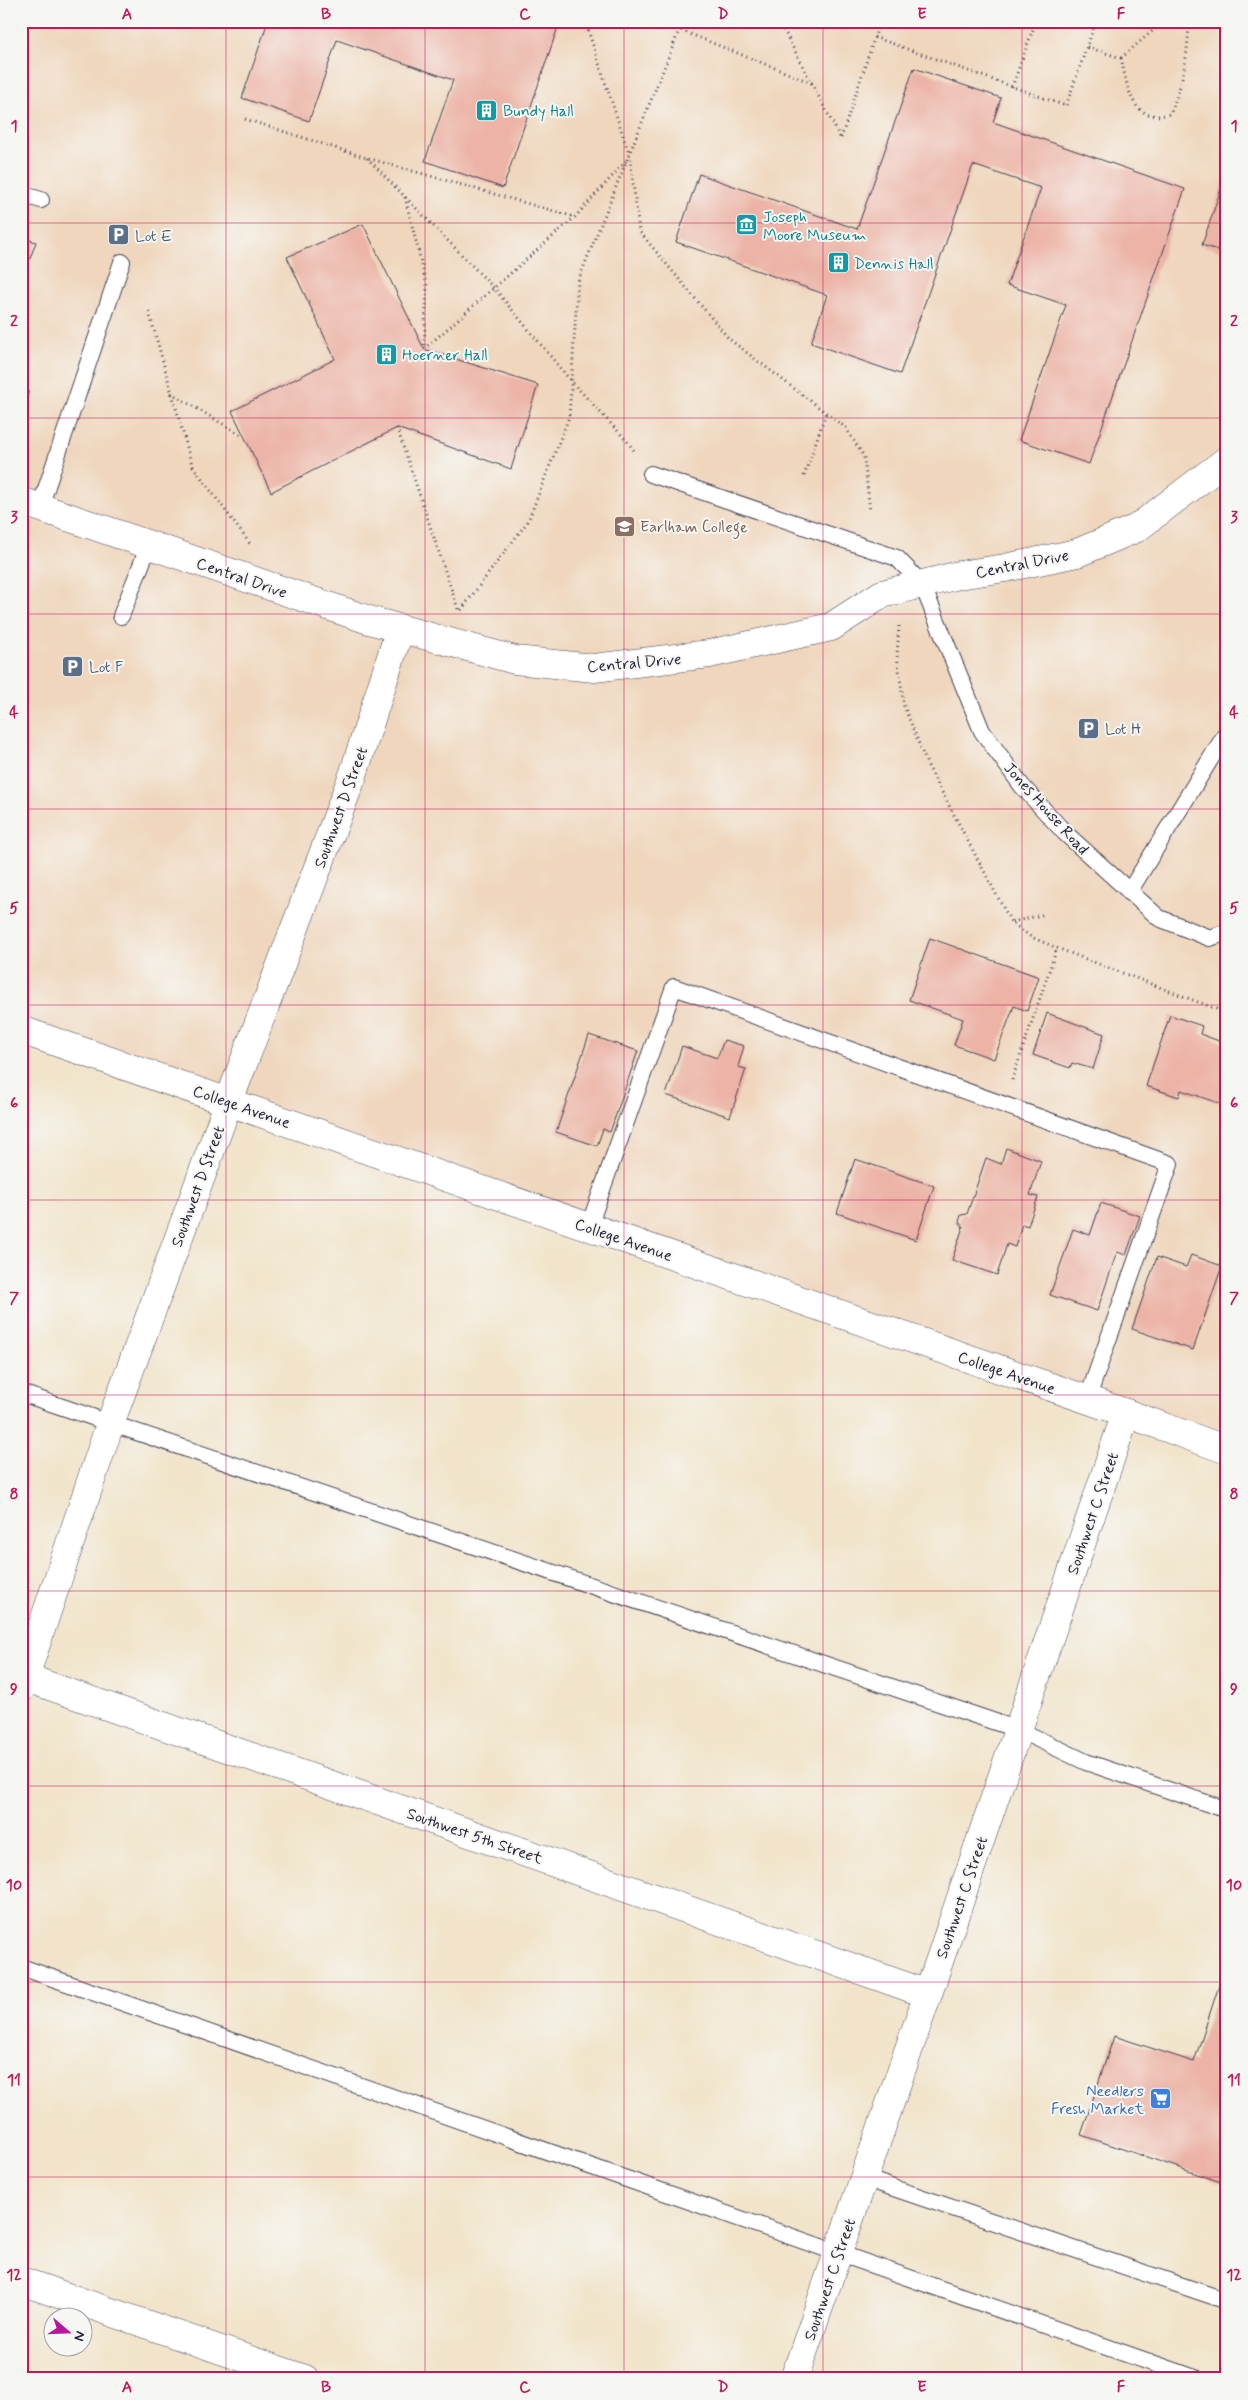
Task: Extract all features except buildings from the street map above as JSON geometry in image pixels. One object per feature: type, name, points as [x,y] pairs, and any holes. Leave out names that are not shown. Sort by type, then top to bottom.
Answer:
[{"type":"street","name":"Central Drive","points":[[30,504],[400,629],[515,660],[594,668],[709,654],[831,627],[882,594],[959,575],[1077,553],[1137,528],[1227,460]]},
{"type":"street","name":"Southwest D Street","points":[[23,1681],[110,1424],[229,1101],[353,776],[400,629]]},
{"type":"street","name":"College Avenue","points":[[21,1030],[1126,1413],[1227,1450]]},
{"type":"street","name":"Southwest C Street","points":[[794,2379],[928,1994],[1126,1413]]},
{"type":"street","name":"Southwest 5th Street","points":[[23,1681],[928,1994]]},
{"type":"street","points":[[21,2281],[304,2379]]},
{"type":"lane","points":[[21,194],[41,200]]},
{"type":"lane","points":[[30,504],[122,262]]},
{"type":"lane","points":[[651,474],[897,558],[922,584]]},
{"type":"lane","points":[[121,616],[149,545]]},
{"type":"lane","name":"Jones House Road","points":[[922,584],[982,731],[1022,786],[1065,833],[1159,918],[1210,938],[1227,932]]},
{"type":"lane","points":[[1129,892],[1227,732]]},
{"type":"lane","points":[[589,1226],[674,987],[1170,1164],[1087,1400]]},
{"type":"lane","points":[[21,1393],[1018,1730],[1086,1762],[1227,1810]]},
{"type":"lane","points":[[21,1967],[1198,2379]]},
{"type":"lane","points":[[864,2178],[1227,2302]]},
{"type":"path","points":[[585,21],[630,157],[638,231],[729,339],[846,428],[864,457],[870,512]]},
{"type":"path","points":[[658,21],[812,83]]},
{"type":"path","points":[[397,428],[459,612],[528,521],[568,418],[578,281],[630,157],[683,21]]},
{"type":"path","points":[[779,21],[841,139],[880,21]]},
{"type":"path","points":[[1012,87],[1036,21]]},
{"type":"path","points":[[874,37],[1066,106],[1096,21]]},
{"type":"path","points":[[1121,58],[1164,21]]},
{"type":"path","points":[[1121,58],[1131,99],[1140,110],[1156,117],[1170,114],[1177,98],[1186,62],[1190,21]]},
{"type":"path","points":[[1087,47],[1121,58]]},
{"type":"path","points":[[246,119],[367,158],[575,217]]},
{"type":"path","points":[[405,197],[427,286],[424,349],[575,217],[630,157]]},
{"type":"path","points":[[367,158],[494,288],[571,381],[627,441],[651,474]]},
{"type":"path","points":[[149,312],[170,393],[192,465],[284,591]]},
{"type":"path","points":[[170,393],[243,436]]},
{"type":"path","points":[[804,476],[826,413]]},
{"type":"path","points":[[899,626],[897,655],[904,706],[935,780],[1011,922],[1031,937],[1057,948],[1227,1013]]},
{"type":"path","points":[[1011,922],[1046,914]]},
{"type":"path","points":[[1003,1104],[1057,948]]},
{"type":"shaded area","name":"Earlham College","points":[[21,21],[1227,21],[1227,1450],[21,1030]]},
{"type":"place","name":"Bundy Hall","points":[[487,110]]},
{"type":"place","name":"Joseph Moore Museum","points":[[747,225]]},
{"type":"place","name":"Lot E","points":[[119,235]]},
{"type":"place","name":"Dennis Hall","points":[[838,263]]},
{"type":"place","name":"Hoerner Hall","points":[[386,354]]},
{"type":"place","name":"Earlham College","points":[[624,526]]},
{"type":"place","name":"Lot F","points":[[73,666]]},
{"type":"place","name":"Lot H","points":[[1089,728]]},
{"type":"place","name":"Needlers Fresh Market","points":[[1160,2099]]}]
